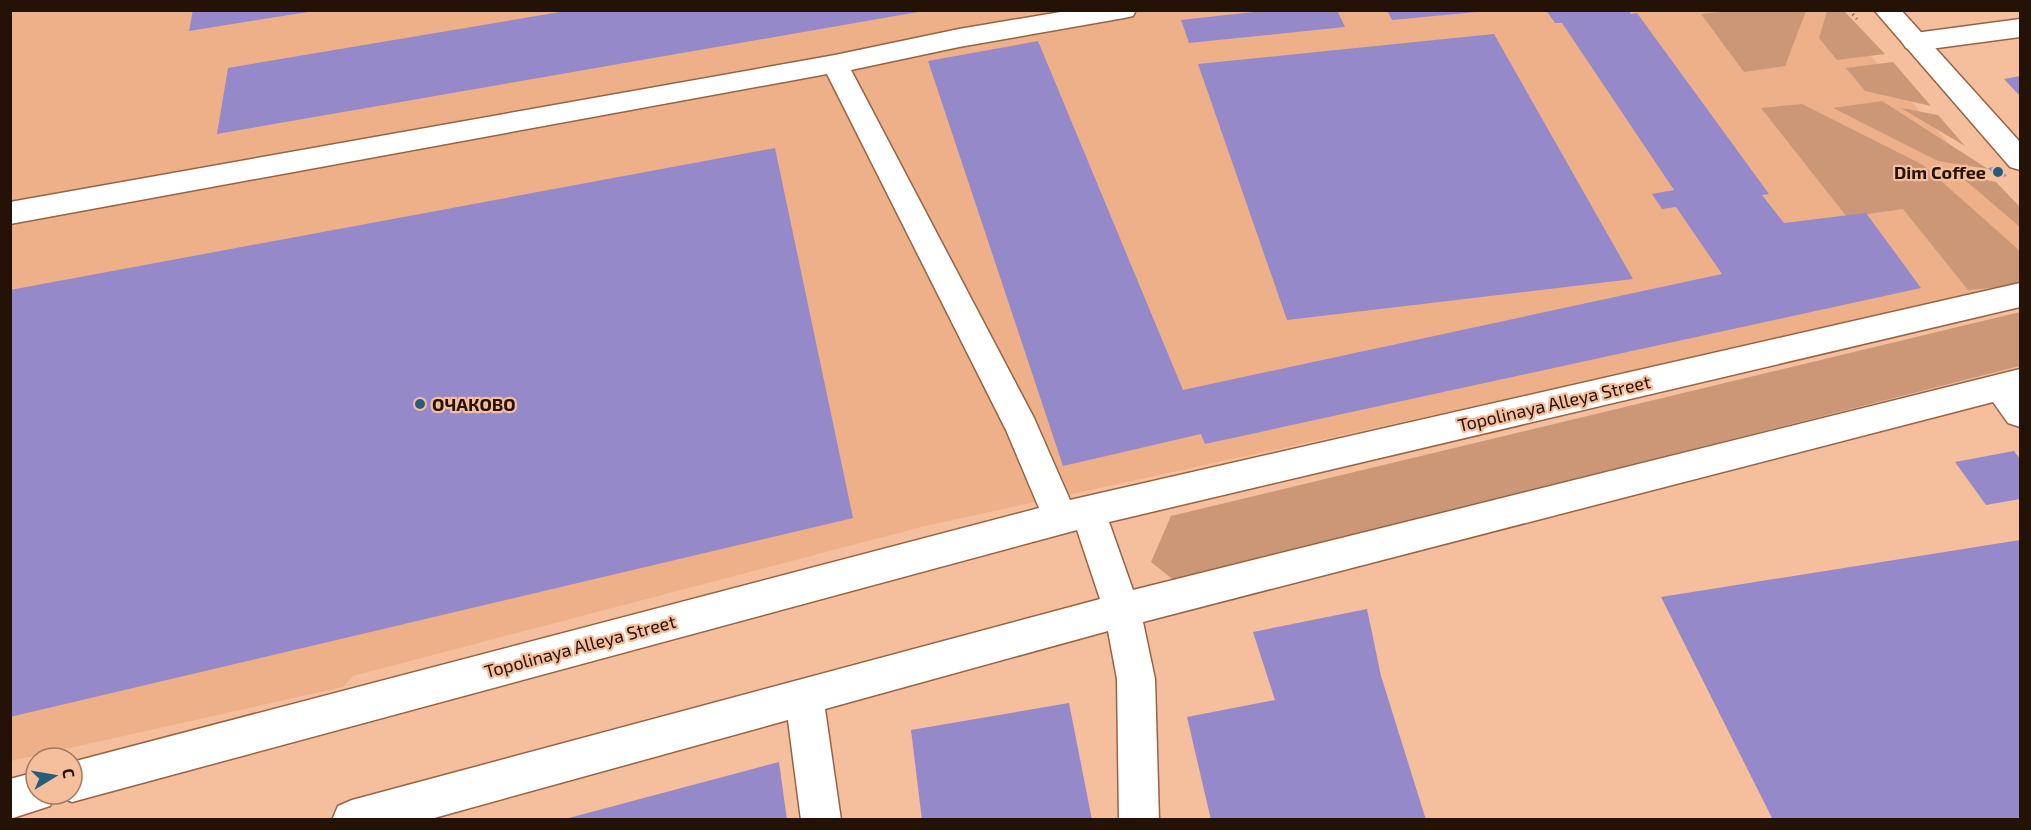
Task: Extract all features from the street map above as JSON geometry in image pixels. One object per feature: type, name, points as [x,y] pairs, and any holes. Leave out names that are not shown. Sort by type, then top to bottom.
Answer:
[{"type":"street","points":[[10,213],[835,64],[959,38],[1124,10]]},
{"type":"street","points":[[1886,10],[2020,160]]},
{"type":"street","points":[[1915,42],[2020,28]]},
{"type":"street","points":[[835,64],[1022,428],[1074,514],[1122,610],[1136,679],[1139,819]]},
{"type":"street","name":"Topolinaya Alleya Street","points":[[84,779],[1074,514],[2020,296]]},
{"type":"street","points":[[352,819],[1122,610],[2014,394]]},
{"type":"street","points":[[804,698],[821,819]]},
{"type":"shaded area","points":[[10,11],[1831,11],[2020,224],[2020,287],[925,526],[353,676],[343,687],[78,746],[24,746],[24,758],[11,761]]},
{"type":"shaded area","points":[[1732,11],[1806,11],[1785,66],[1744,72],[1701,14]]},
{"type":"shaded area","points":[[1827,11],[1844,11],[1885,54],[1837,60],[1819,38]]},
{"type":"shaded area","points":[[1893,62],[1931,106],[1865,91],[1846,68]]},
{"type":"shaded area","points":[[1882,101],[1988,169],[1938,161],[1833,108]]},
{"type":"shaded area","points":[[1802,104],[1923,165],[2020,251],[2020,285],[1968,290],[1903,209],[1847,217],[1761,108]]},
{"type":"shaded area","points":[[1901,108],[1938,115],[1965,146]]},
{"type":"shaded area","points":[[1959,175],[1996,182],[2020,207],[2020,227]]},
{"type":"shaded area","points":[[2020,312],[2020,366],[1175,581],[1151,562],[1171,516]]},
{"type":"building","points":[[193,10],[308,10],[308,12],[189,31]]},
{"type":"building","points":[[572,10],[918,12],[217,134],[228,68]]},
{"type":"building","points":[[1272,10],[1337,10],[1345,27],[1189,43],[1181,20]]},
{"type":"building","points":[[1387,10],[1477,10],[1477,12],[1392,20]]},
{"type":"building","points":[[1546,10],[1629,10],[1631,14],[1637,13],[1769,194],[1762,195],[1784,223],[1866,213],[1921,288],[1205,444],[1201,434],[1063,466],[928,61],[1038,41],[1183,390],[1722,274],[1676,207],[1662,209],[1652,194],[1674,190],[1562,23],[1555,23]]},
{"type":"building","points":[[1494,34],[1633,279],[1287,320],[1198,64]]},
{"type":"building","points":[[2020,76],[2020,96],[2004,79]]},
{"type":"building","name":"ОЧАКОВО","points":[[775,148],[853,518],[10,717],[10,290]]},
{"type":"building","name":"Dim Coffee","points":[[1998,166],[2007,176],[1997,178],[1988,168]]},
{"type":"building","points":[[2014,451],[2020,459],[2020,499],[1986,505],[1955,462]]},
{"type":"building","points":[[2020,540],[2020,820],[1773,820],[1661,597]]},
{"type":"building","points":[[1367,609],[1381,676],[1426,820],[1211,820],[1187,717],[1275,700],[1253,632]]},
{"type":"building","points":[[1069,703],[1092,820],[922,820],[911,730]]},
{"type":"building","points":[[779,762],[787,820],[565,820],[565,819]]},
{"type":"place","name":"Dim Coffee","points":[[1998,172]]},
{"type":"place","name":"ОЧАКОВО","points":[[420,404]]}]
